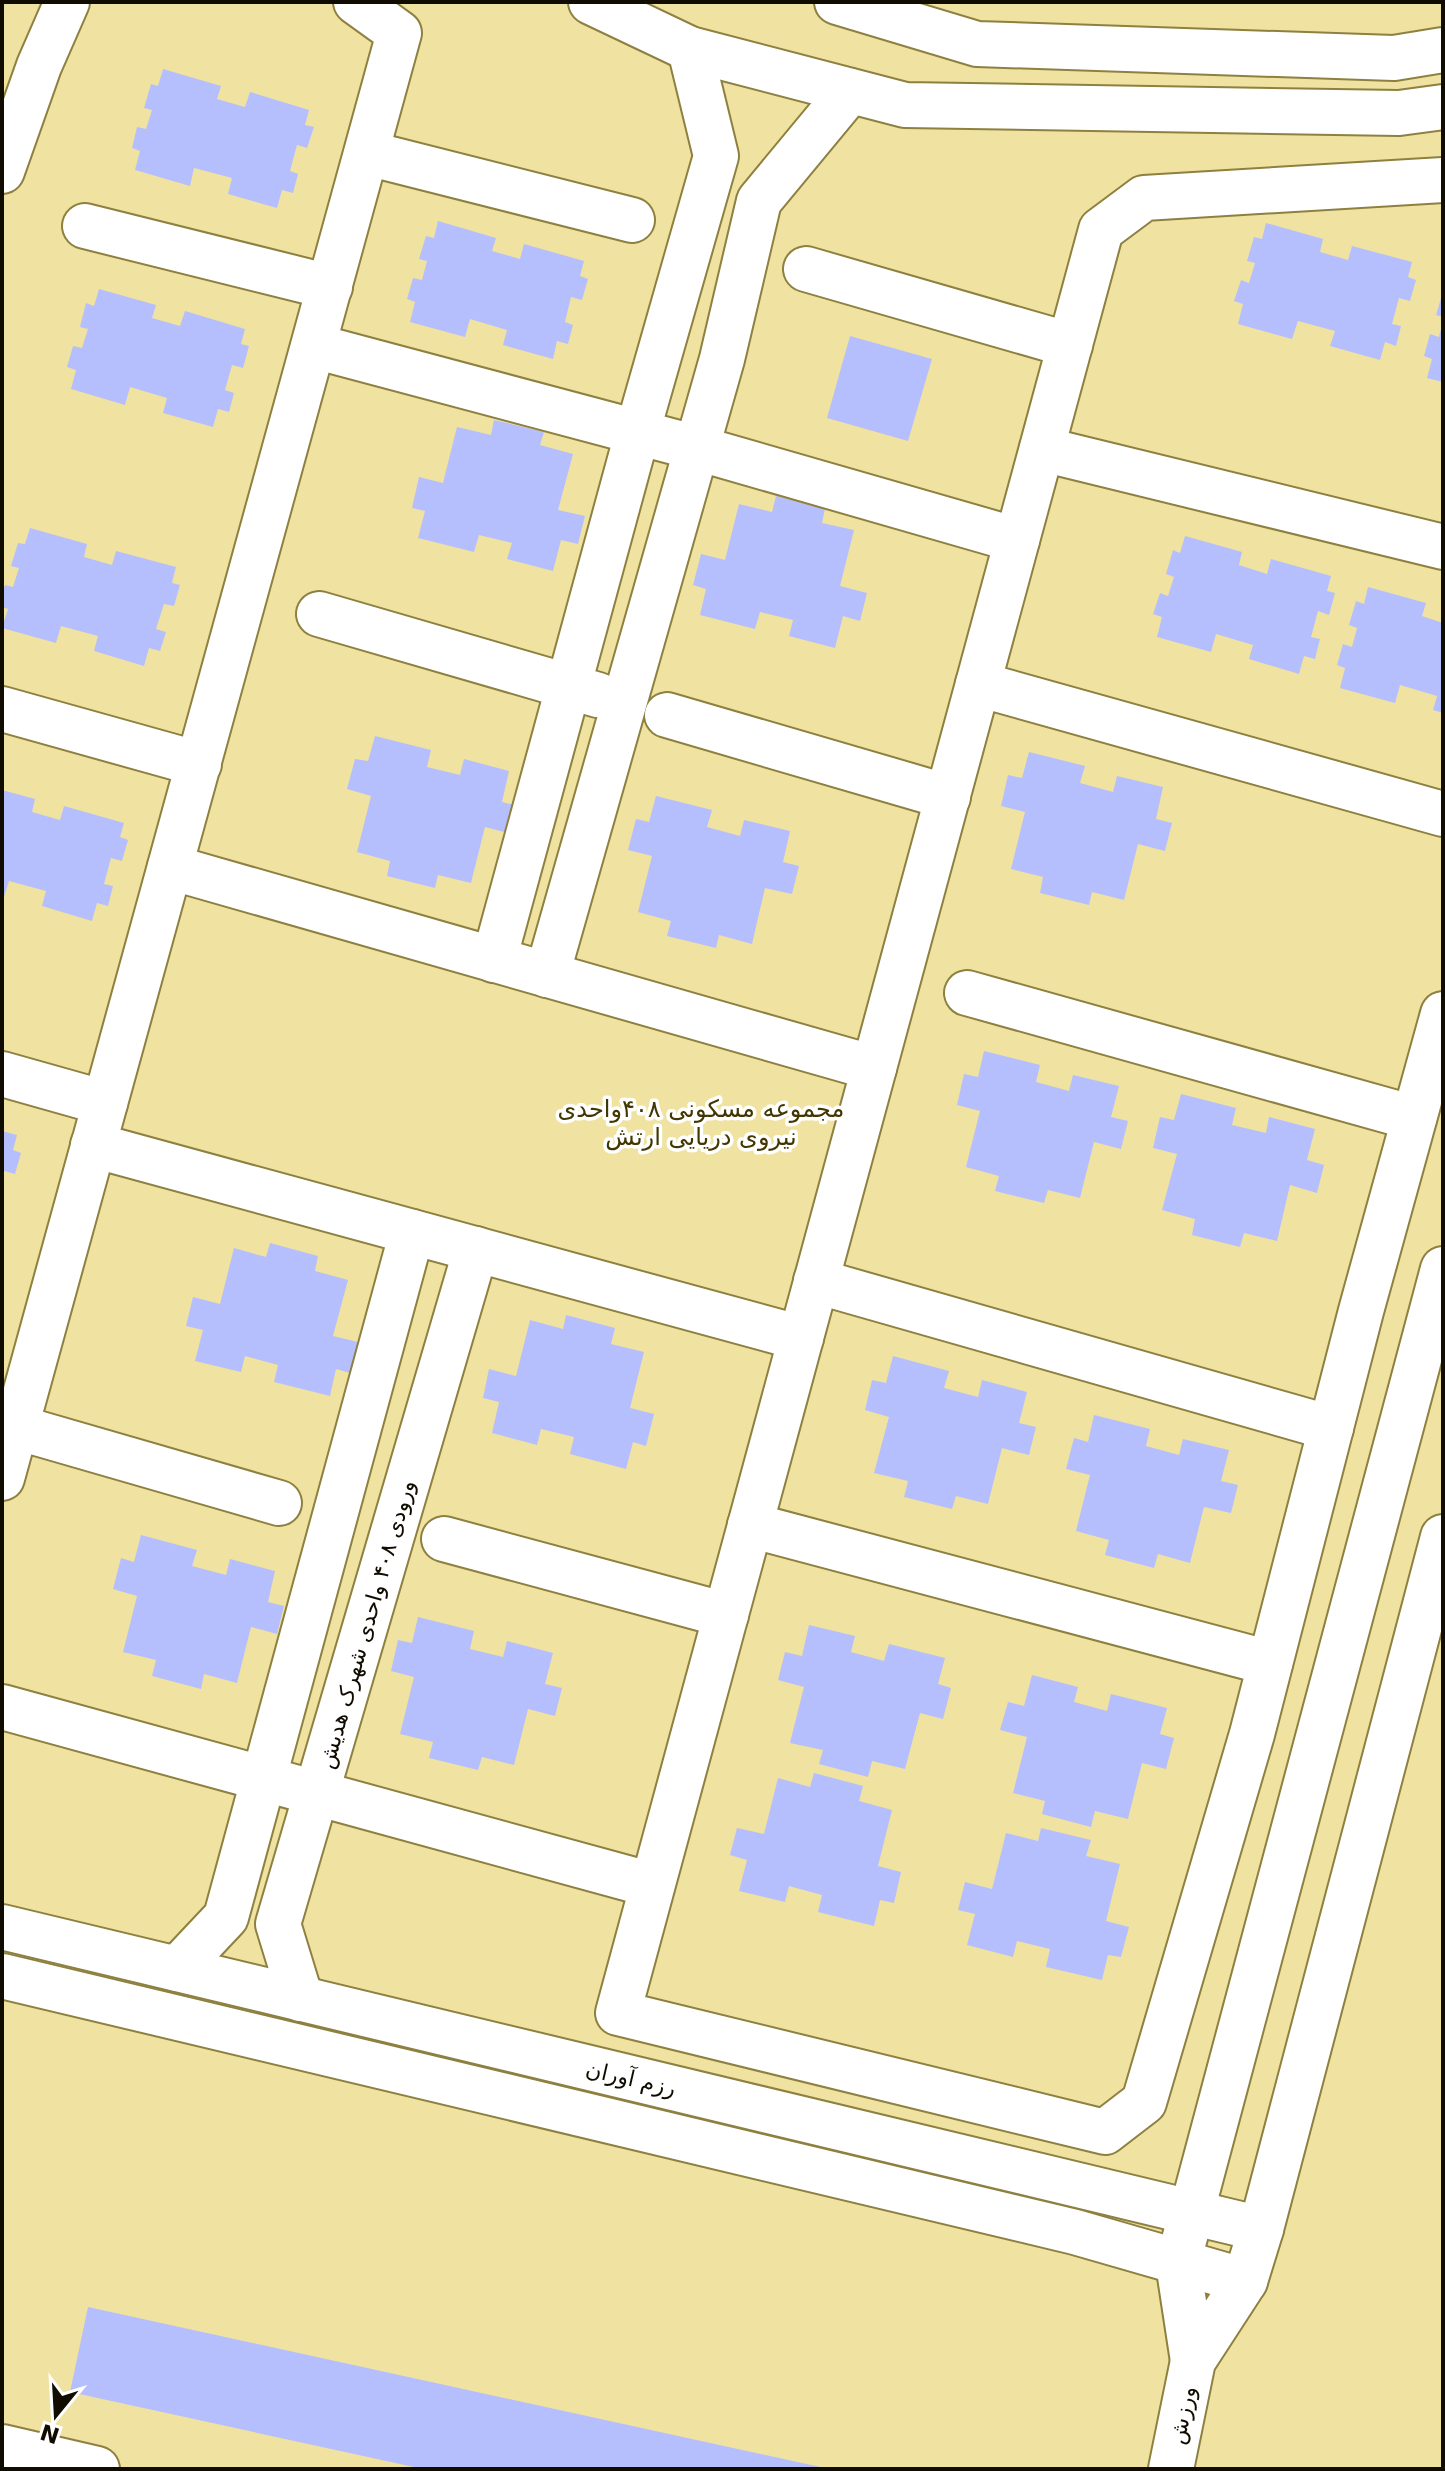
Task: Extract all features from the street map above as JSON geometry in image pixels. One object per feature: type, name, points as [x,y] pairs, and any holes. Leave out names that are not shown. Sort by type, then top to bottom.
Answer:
[{"type":"street","points":[[2,171],[39,66],[67,2]]},
{"type":"street","points":[[2,1478],[399,33],[356,2]]},
{"type":"street","points":[[591,2],[690,49],[905,105],[1399,113],[1443,107]]},
{"type":"street","points":[[837,2],[977,44],[1394,58],[1443,50]]},
{"type":"street","points":[[494,960],[716,156],[690,49]]},
{"type":"street","points":[[547,975],[722,359],[759,201],[850,91]]},
{"type":"street","points":[[367,153],[632,220]]},
{"type":"street","points":[[1443,180],[1144,198],[1101,230],[618,2013],[1105,2132],[1144,2102],[1270,1663],[1443,1014]]},
{"type":"street","points":[[85,226],[330,287]]},
{"type":"street","points":[[806,269],[1070,345]]},
{"type":"street","points":[[314,346],[697,448],[1017,540]]},
{"type":"street","points":[[1042,449],[1443,547]]},
{"type":"street","points":[[319,614],[623,701]]},
{"type":"street","points":[[978,684],[1443,814]]},
{"type":"street","points":[[2,709],[199,764]]},
{"type":"street","points":[[667,715],[948,797]]},
{"type":"street","points":[[170,867],[874,1068]]},
{"type":"street","points":[[967,993],[1414,1118]]},
{"type":"street","points":[[2,1074],[105,1103]]},
{"type":"street","points":[[93,1145],[801,1338]]},
{"type":"street","points":[[177,1969],[226,1917],[412,1232]]},
{"type":"street","name":"ورودی ۴۰۸ واحدی شهرک هدیش","points":[[301,1999],[278,1924],[476,1249]]},
{"type":"street","points":[[1193,2361],[1178,2263],[1443,1269]]},
{"type":"street","points":[[816,1281],[1331,1428]]},
{"type":"street","points":[[16,1427],[279,1503]]},
{"type":"street","points":[[750,1525],[1270,1663]]},
{"type":"street","points":[[1193,2361],[1245,2281],[1261,2229],[1443,1537]]},
{"type":"street","points":[[444,1539],[726,1615]]},
{"type":"street","points":[[2,1707],[652,1885]]},
{"type":"street","name":"رزم آوران","points":[[2,1927],[1261,2229]]},
{"type":"street","points":[[2,1976],[1075,2232],[1245,2281]]},
{"type":"street","name":"ورزش","points":[[1171,2469],[1193,2361]]},
{"type":"street","points":[[2,2447],[97,2469]]},
{"type":"building","points":[[163,69],[221,86],[217,99],[245,107],[250,92],[309,110],[305,125],[314,127],[307,148],[297,145],[290,171],[298,174],[293,193],[282,190],[277,208],[228,194],[232,178],[194,168],[190,186],[135,170],[140,151],[132,148],[137,127],[146,129],[152,110],[144,108],[151,84],[158,86]]},
{"type":"building","points":[[438,221],[496,238],[492,251],[520,259],[524,244],[584,261],[580,276],[588,279],[582,300],[571,297],[565,322],[573,325],[568,344],[557,341],[553,359],[503,345],[507,330],[470,319],[465,337],[410,322],[415,302],[407,299],[413,278],[422,280],[427,261],[419,259],[426,236],[434,238]]},
{"type":"building","points":[[1266,223],[1323,239],[1320,252],[1348,260],[1352,246],[1412,262],[1408,277],[1416,280],[1410,301],[1399,298],[1392,324],[1401,326],[1396,346],[1385,342],[1380,360],[1330,346],[1335,331],[1298,321],[1292,339],[1238,324],[1243,304],[1234,301],[1241,280],[1249,283],[1255,263],[1247,261],[1254,237],[1262,239]]},
{"type":"building","points":[[99,289],[156,305],[152,318],[180,326],[185,311],[245,329],[241,344],[249,346],[243,368],[232,365],[225,390],[234,393],[229,412],[218,409],[213,427],[163,413],[167,398],[130,387],[125,405],[71,389],[76,370],[67,367],[73,346],[82,348],[88,329],[80,327],[86,303],[94,306]]},
{"type":"building","points":[[1443,295],[1443,317],[1436,315]]},
{"type":"building","points":[[1442,325],[1443,382],[1427,378],[1432,359],[1424,356],[1430,334],[1439,337]]},
{"type":"building","points":[[850,336],[932,359],[908,441],[827,418]]},
{"type":"building","points":[[494,420],[544,432],[540,445],[573,454],[558,510],[585,516],[578,544],[561,540],[553,571],[507,559],[512,543],[479,535],[474,552],[418,538],[425,511],[412,508],[419,477],[443,483],[457,427],[491,435]]},
{"type":"building","points":[[776,496],[825,509],[822,523],[854,530],[840,586],[867,593],[860,621],[843,616],[835,648],[789,636],[793,620],[760,612],[755,629],[700,615],[706,589],[693,585],[701,554],[725,560],[739,504],[772,512]]},
{"type":"building","points":[[30,528],[87,544],[84,557],[112,565],[116,551],[176,567],[172,583],[180,585],[174,606],[164,604],[156,629],[166,632],[160,651],[149,648],[144,666],[94,651],[98,636],[61,626],[56,643],[2,628],[8,609],[2,607],[2,594],[5,585],[13,587],[19,568],[11,566],[18,543],[25,544]]},
{"type":"building","points":[[1185,536],[1242,552],[1239,565],[1267,574],[1271,559],[1331,576],[1327,591],[1335,593],[1329,615],[1318,611],[1311,637],[1320,639],[1315,659],[1304,656],[1299,674],[1249,659],[1253,645],[1216,634],[1211,652],[1157,637],[1162,617],[1153,614],[1160,593],[1168,596],[1174,577],[1166,574],[1173,550],[1180,553]]},
{"type":"building","points":[[1368,587],[1426,603],[1422,616],[1443,623],[1443,713],[1433,710],[1437,696],[1400,685],[1395,703],[1340,688],[1345,668],[1337,665],[1343,644],[1352,647],[1357,628],[1349,625],[1356,601],[1364,604]]},
{"type":"building","points":[[375,736],[431,750],[427,767],[460,775],[464,759],[509,771],[502,802],[519,806],[512,834],[485,827],[471,883],[438,875],[435,888],[387,876],[390,861],[357,852],[371,796],[347,789],[355,759],[368,761]]},
{"type":"building","points":[[1029,752],[1085,766],[1080,783],[1113,792],[1117,776],[1163,787],[1156,819],[1172,823],[1165,851],[1138,844],[1124,900],[1092,892],[1089,905],[1040,893],[1043,877],[1011,869],[1025,812],[1001,806],[1008,775],[1022,778]]},
{"type":"building","points":[[2,790],[35,799],[32,812],[60,820],[64,806],[124,823],[120,837],[128,840],[122,861],[111,858],[104,884],[113,886],[108,906],[97,903],[92,921],[42,906],[46,891],[9,881],[2,903]]},
{"type":"building","points":[[656,796],[712,810],[707,827],[740,836],[744,820],[790,831],[783,862],[799,866],[792,894],[765,888],[752,944],[719,935],[716,948],[667,936],[671,921],[638,912],[652,856],[628,850],[636,819],[649,822]]},
{"type":"building","points":[[984,1051],[1040,1065],[1036,1082],[1069,1091],[1073,1075],[1119,1086],[1111,1117],[1128,1121],[1121,1149],[1094,1142],[1080,1198],[1048,1190],[1044,1203],[995,1191],[999,1176],[966,1167],[980,1111],[957,1105],[964,1074],[978,1077]]},
{"type":"building","points":[[1181,1094],[1236,1108],[1232,1125],[1266,1133],[1269,1117],[1315,1129],[1307,1160],[1324,1165],[1317,1193],[1290,1185],[1277,1241],[1244,1233],[1240,1247],[1192,1235],[1195,1219],[1162,1210],[1177,1154],[1153,1148],[1160,1117],[1174,1120]]},
{"type":"building","points":[[2,1131],[17,1135],[13,1150],[21,1153],[15,1174],[4,1171],[3,1177]]},
{"type":"building","points":[[270,1243],[318,1256],[315,1271],[348,1280],[333,1336],[358,1342],[350,1373],[336,1369],[330,1396],[274,1382],[278,1365],[245,1356],[241,1372],[195,1361],[203,1330],[186,1326],[193,1297],[220,1304],[234,1248],[266,1257]]},
{"type":"building","points":[[566,1315],[615,1328],[611,1344],[644,1352],[630,1408],[654,1414],[646,1446],[633,1442],[626,1469],[570,1454],[574,1437],[541,1429],[537,1445],[492,1433],[499,1402],[483,1398],[489,1369],[516,1376],[530,1320],[563,1329]]},
{"type":"building","points":[[893,1356],[949,1371],[944,1388],[978,1397],[982,1380],[1027,1392],[1019,1423],[1036,1427],[1029,1455],[1002,1448],[988,1504],[956,1496],[952,1509],[904,1497],[908,1481],[874,1473],[889,1417],[865,1410],[872,1380],[886,1383]]},
{"type":"building","points":[[1094,1415],[1150,1429],[1146,1446],[1179,1455],[1183,1439],[1229,1450],[1221,1481],[1238,1485],[1231,1513],[1204,1507],[1190,1563],[1158,1554],[1154,1568],[1105,1555],[1109,1540],[1076,1531],[1090,1475],[1066,1469],[1074,1438],[1088,1442]]},
{"type":"building","points":[[141,1535],[197,1550],[192,1566],[226,1575],[230,1559],[275,1571],[268,1602],[284,1606],[277,1634],[251,1627],[237,1683],[204,1674],[201,1689],[152,1676],[156,1660],[123,1652],[137,1596],[113,1589],[121,1558],[134,1562]]},
{"type":"building","points":[[418,1617],[474,1631],[470,1649],[503,1657],[507,1641],[553,1653],[545,1684],[562,1688],[555,1716],[528,1709],[514,1765],[482,1757],[478,1770],[429,1758],[433,1742],[400,1734],[414,1677],[391,1671],[398,1640],[412,1643]]},
{"type":"building","points":[[809,1625],[855,1636],[851,1652],[884,1661],[889,1644],[945,1658],[938,1684],[951,1688],[943,1719],[920,1713],[905,1769],[872,1761],[868,1777],[819,1764],[823,1750],[790,1743],[804,1687],[778,1680],[785,1652],[802,1656]]},
{"type":"building","points":[[1032,1675],[1078,1687],[1074,1702],[1107,1711],[1111,1694],[1167,1708],[1160,1734],[1174,1738],[1166,1769],[1142,1763],[1128,1819],[1095,1811],[1091,1827],[1042,1814],[1045,1801],[1013,1793],[1027,1737],[1000,1730],[1008,1702],[1024,1706]]},
{"type":"building","points":[[814,1773],[863,1786],[859,1801],[892,1810],[878,1866],[901,1872],[894,1903],[880,1900],[874,1926],[818,1912],[822,1895],[789,1886],[785,1902],[739,1891],[747,1860],[730,1855],[737,1828],[764,1834],[778,1778],[810,1787]]},
{"type":"building","points":[[1041,1828],[1091,1840],[1086,1856],[1120,1864],[1106,1921],[1129,1927],[1121,1957],[1108,1955],[1102,1980],[1046,1967],[1050,1949],[1017,1941],[1013,1957],[967,1945],[975,1914],[958,1910],[965,1882],[992,1889],[1006,1833],[1038,1841]]},
{"type":"building","points":[[88,2307],[825,2468],[423,2469],[70,2392]]},
{"type":"district","name":"مجموعه مسکونی ۴۰۸واحدی نیروی دریایی ارتش","points":[[701,1123]]}]
